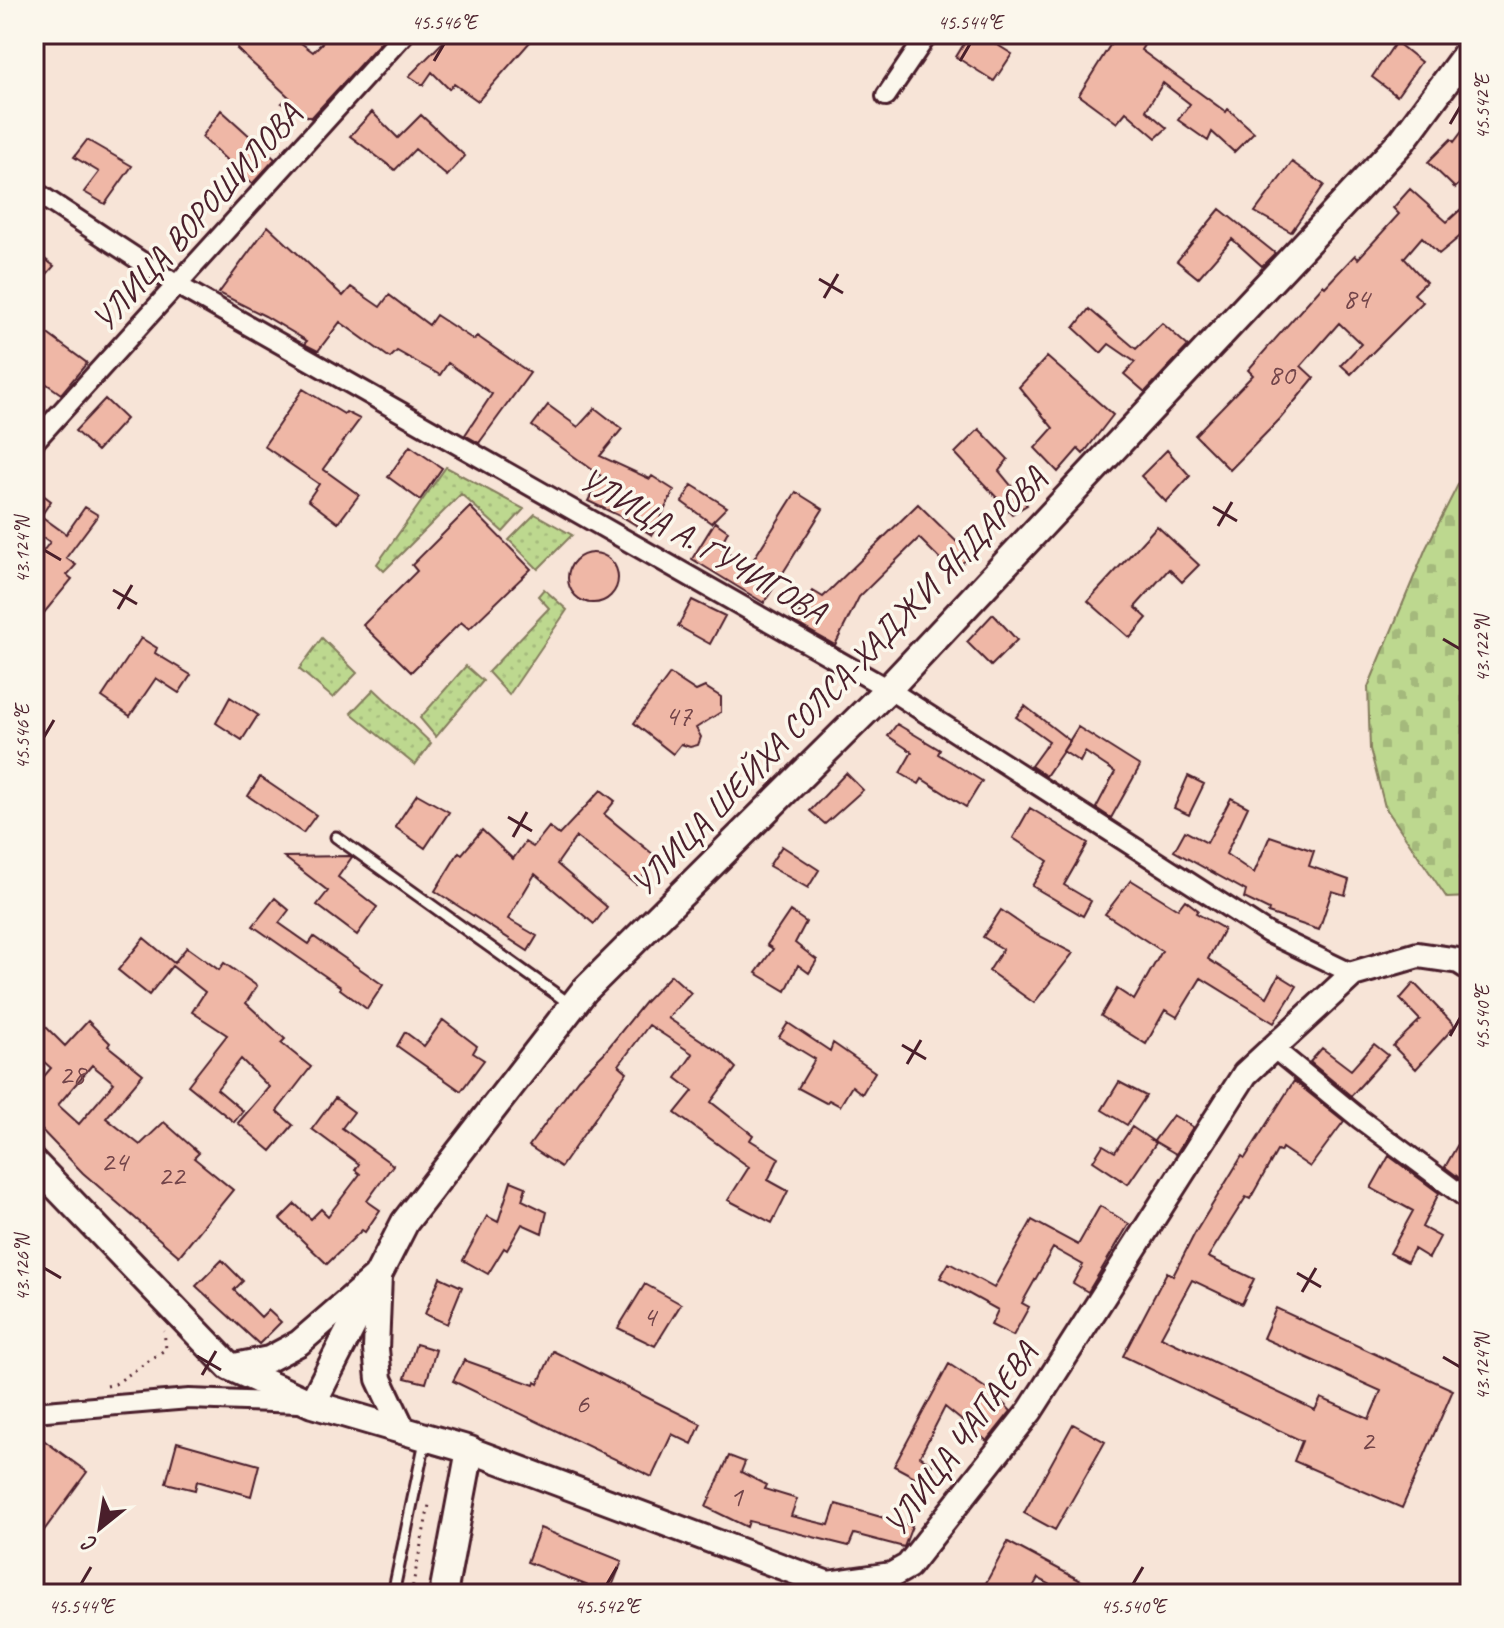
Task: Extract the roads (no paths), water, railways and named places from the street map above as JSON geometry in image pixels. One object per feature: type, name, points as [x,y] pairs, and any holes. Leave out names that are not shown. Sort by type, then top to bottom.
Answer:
[{"type":"main road","name":"УЛИЦА ШЕЙХА СОЛСА-ХАДЖИ ЯНДАРОВА","points":[[312,1404],[405,1222],[584,991],[888,689],[1402,141],[1470,49]]},
{"type":"main road","points":[[34,1163],[230,1367],[312,1404],[470,1450],[443,1594]]},
{"type":"street","name":"УЛИЦА ВОРОШИЛОВА","points":[[34,442],[404,34]]},
{"type":"street","points":[[886,96],[928,34]]},
{"type":"street","name":"УЛИЦА А. ГУЧИГОВА","points":[[34,191],[177,285],[888,689],[1268,933],[1353,974]]},
{"type":"street","points":[[1353,974],[1418,955],[1459,961],[1470,968]]},
{"type":"street","name":"УЛИЦА ЧАПАЕВА","points":[[470,1450],[828,1584],[896,1584],[1030,1411],[1245,1074],[1353,974]]},
{"type":"street","points":[[1272,1047],[1360,1119],[1470,1201]]},
{"type":"street","points":[[230,1367],[269,1359],[299,1343],[379,1274]]},
{"type":"street","points":[[379,1274],[376,1349],[379,1379],[414,1434]]},
{"type":"street","points":[[34,1412],[189,1399],[312,1404]]},
{"type":"lane","points":[[336,837],[573,1006]]},
{"type":"lane","points":[[393,1594],[414,1434]]}]
